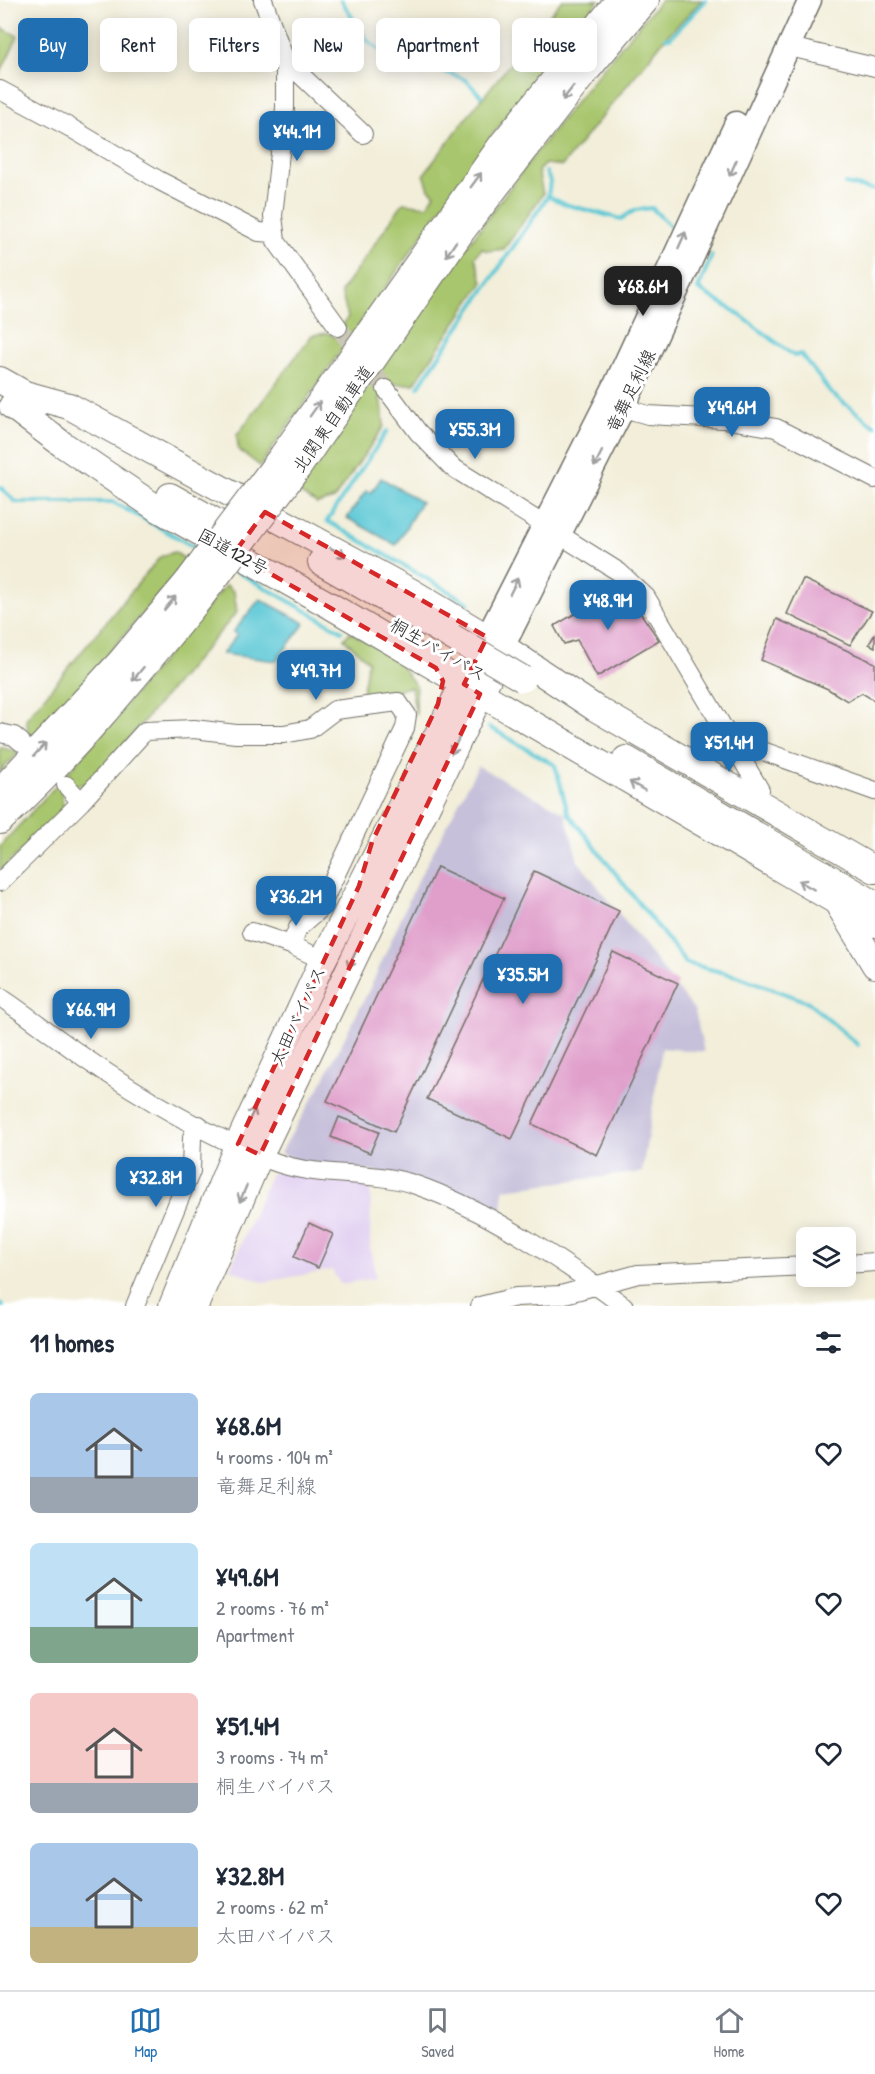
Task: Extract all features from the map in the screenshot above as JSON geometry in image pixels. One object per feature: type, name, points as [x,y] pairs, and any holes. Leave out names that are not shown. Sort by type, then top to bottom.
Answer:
[{"type":"highway","name":"北関東自動車道","points":[[290,462],[482,171],[619,0]]},
{"type":"highway","name":"北関東自動車道","points":[[0,821],[35,789],[116,701],[195,589],[462,231],[583,75],[646,0]]},
{"type":"highway","name":"桐生バイパス","points":[[0,380],[12,399],[444,652],[518,686],[875,884]]},
{"type":"highway","points":[[12,399],[69,406],[90,417],[399,586],[495,642],[595,708],[875,870]]},
{"type":"highway","name":"国道122号","points":[[12,399],[62,444],[155,507],[444,652],[472,689],[875,924]]},
{"type":"highway","name":"北関東自動車道","points":[[0,791],[120,662],[195,589]]},
{"type":"highway","name":"太田バイパス","points":[[172,1306],[495,642]]},
{"type":"highway","points":[[358,886],[372,842],[441,694],[444,652]]},
{"type":"highway","name":"桐生バイパス","points":[[518,686],[875,904]]},
{"type":"highway","name":"太田バイパス","points":[[195,1306],[249,1149],[323,960],[358,886],[472,689]]},
{"type":"highway","points":[[0,830],[35,789]]},
{"type":"highway","points":[[838,904],[875,965]]},
{"type":"highway","points":[[156,1306],[189,1227],[216,1171],[249,1149]]},
{"type":"main road","name":"竜舞足利線","points":[[620,395],[770,50],[795,0]]},
{"type":"main road","name":"竜舞足利線","points":[[495,642],[620,395],[810,0]]},
{"type":"street","points":[[263,0],[285,60],[285,108],[274,233],[281,252],[338,327]]},
{"type":"street","points":[[798,49],[875,67]]},
{"type":"street","points":[[285,60],[363,134]]},
{"type":"street","points":[[0,90],[69,127],[160,181],[259,232],[274,233]]},
{"type":"street","points":[[386,389],[418,432],[452,467],[619,572],[645,597],[760,790],[758,803]]},
{"type":"street","points":[[620,395],[634,411],[648,416],[724,419],[776,428],[875,479]]},
{"type":"street","points":[[0,882],[81,802],[148,730],[194,729],[237,734],[284,734],[310,729],[335,710],[398,702],[407,715],[405,728],[319,910],[298,928],[291,945]]},
{"type":"street","points":[[0,733],[14,736],[21,742]]},
{"type":"street","points":[[729,738],[875,791]]},
{"type":"street","points":[[66,785],[81,802]]},
{"type":"street","points":[[252,932],[291,945],[323,960]]},
{"type":"street","points":[[0,997],[86,1059],[199,1125],[249,1149],[299,1168],[393,1179],[416,1185],[482,1215],[595,1285],[624,1306]]},
{"type":"street","points":[[135,1306],[191,1171],[192,1137],[199,1125]]},
{"type":"street","points":[[856,1263],[875,1262]]},
{"type":"street","points":[[480,1306],[516,1297],[561,1295],[638,1274],[796,1267]]},
{"type":"highlighted area","points":[[265,512],[487,637],[464,684],[480,694],[260,1155],[238,1144],[359,886],[372,842],[438,704],[443,681],[436,668],[234,553]]},
{"type":"shaded area","points":[[478,766],[565,813],[578,861],[695,1011],[704,1052],[662,1048],[642,1172],[504,1189],[501,1221],[416,1178],[299,1161],[280,1153],[319,1088],[372,984],[414,888]]},
{"type":"shaded area","points":[[284,1172],[371,1183],[370,1249],[376,1278],[340,1284],[332,1270],[263,1282],[230,1269],[271,1173]]},
{"type":"green space","points":[[562,0],[599,0],[585,18],[547,18]]},
{"type":"green space","points":[[661,0],[702,0],[667,36],[562,166],[545,164],[538,171],[543,194],[504,249],[487,251],[482,248],[475,257],[483,282],[414,384],[395,384],[392,381],[379,399],[382,403],[384,426],[334,499],[317,504],[294,490],[516,179],[611,58]]},
{"type":"green space","points":[[0,27],[18,36],[0,74]]},
{"type":"green space","points":[[512,61],[512,72],[542,72],[494,133],[260,466],[238,449],[237,435],[312,335],[328,333],[335,337],[348,317],[341,292],[403,203],[427,206],[435,194],[429,189],[424,174]]},
{"type":"green space","points":[[174,552],[187,560],[179,571],[71,697],[0,772],[0,747],[14,751],[29,736],[26,719],[160,557]]},
{"type":"green space","points":[[226,585],[234,592],[237,612],[90,784],[74,785],[61,791],[64,810],[0,871],[0,846],[65,776]]},
{"type":"green space","points":[[350,632],[396,659],[416,686],[416,715],[411,687],[381,693],[361,701],[368,661],[344,639]]},
{"type":"water","points":[[381,478],[421,502],[396,545],[347,518],[366,491],[372,492]]},
{"type":"water","points":[[260,599],[305,623],[276,661],[222,654],[237,635],[233,632]]},
{"type":"building","points":[[803,579],[872,611],[850,645],[787,614]]},
{"type":"building","points":[[622,586],[659,640],[597,677],[577,640],[564,644],[554,626]]},
{"type":"building","points":[[777,619],[875,663],[875,701],[862,693],[847,701],[828,689],[761,660]]},
{"type":"building","points":[[875,634],[875,647],[869,644]]},
{"type":"building","points":[[437,867],[504,898],[394,1132],[327,1101]]},
{"type":"building","points":[[534,871],[619,911],[512,1139],[427,1099]]},
{"type":"building","points":[[613,952],[678,983],[597,1155],[532,1124]]},
{"type":"building","points":[[339,1117],[379,1132],[370,1153],[331,1137]]},
{"type":"building","points":[[309,1223],[333,1234],[318,1268],[294,1257]]},
{"type":"waterway","points":[[341,0],[367,40],[378,49],[466,80],[481,96]]},
{"type":"waterway","points":[[666,38],[670,38],[706,0]]},
{"type":"waterway","points":[[418,387],[548,196],[550,181],[546,172]]},
{"type":"waterway","points":[[845,184],[875,190]]},
{"type":"waterway","points":[[548,196],[564,204],[621,219],[635,210],[652,208],[670,226]]},
{"type":"waterway","points":[[712,255],[698,289],[736,312],[794,356],[801,354],[832,394],[875,426]]},
{"type":"waterway","points":[[387,431],[327,521],[469,603]]},
{"type":"waterway","points":[[0,487],[16,502],[113,502],[200,550]]},
{"type":"waterway","points":[[232,569],[342,631]]},
{"type":"waterway","points":[[489,727],[555,765],[568,813],[686,963],[737,976],[808,1002],[858,1045]]},
{"type":"tunnel","points":[[338,327],[386,389]]}]
